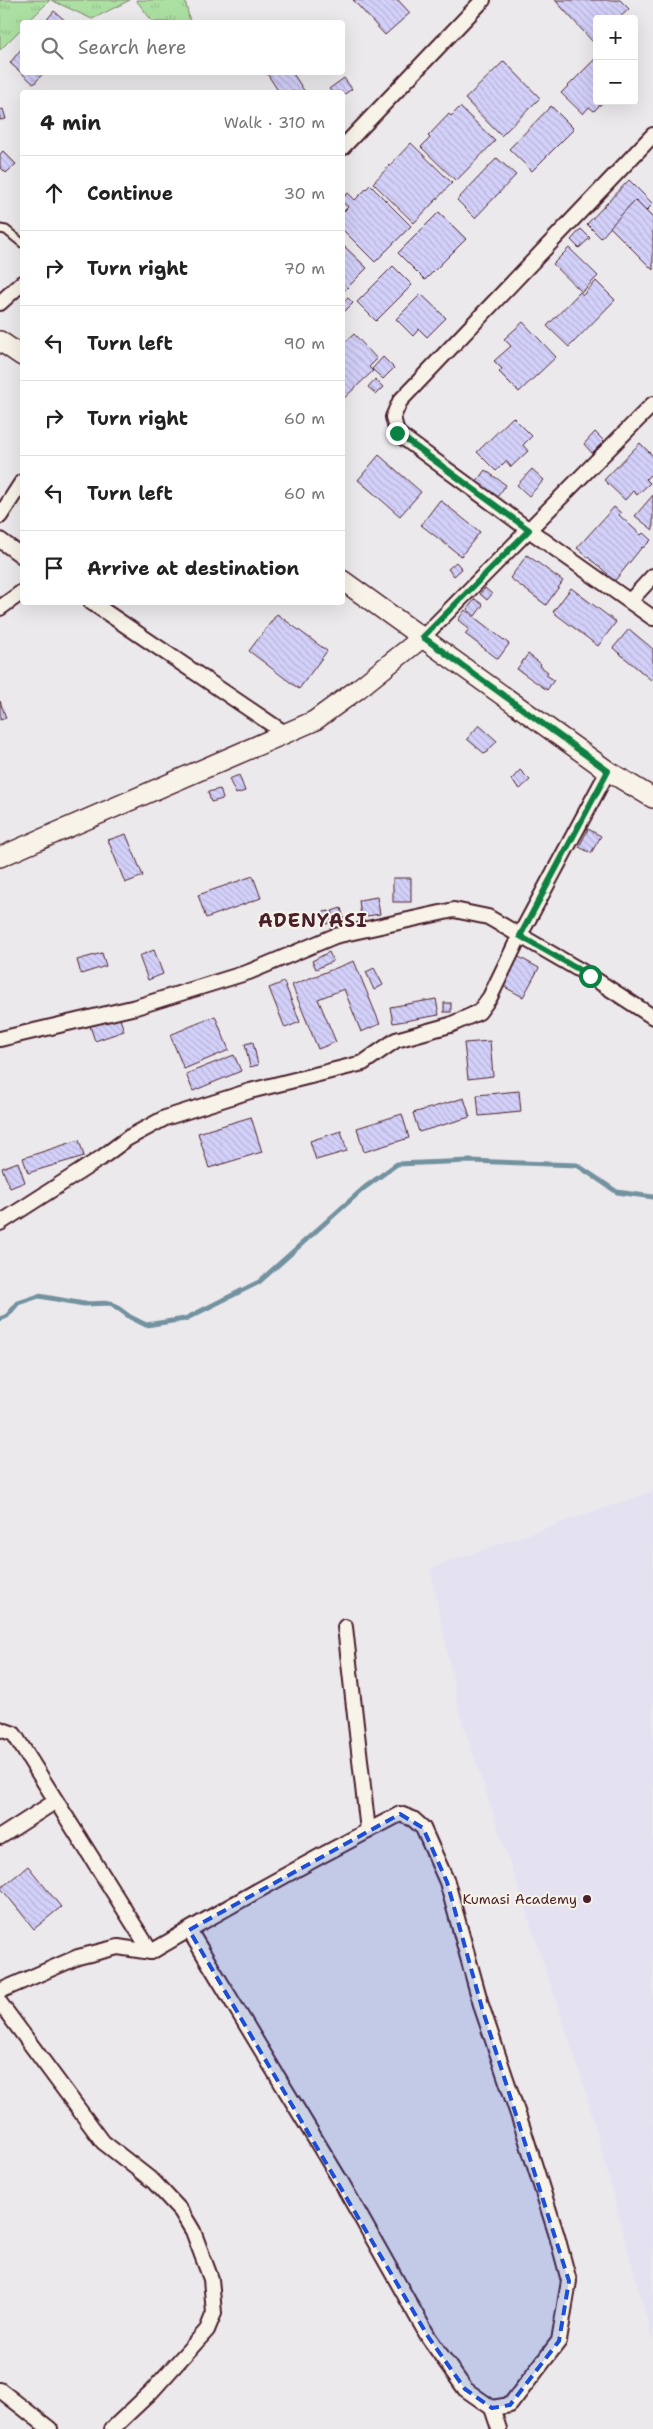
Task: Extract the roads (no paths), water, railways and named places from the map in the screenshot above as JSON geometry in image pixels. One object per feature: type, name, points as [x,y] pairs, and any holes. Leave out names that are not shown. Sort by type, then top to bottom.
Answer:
[{"type":"street","points":[[345,145],[483,0]]},
{"type":"street","points":[[653,135],[400,401],[393,417],[397,433],[653,618]]},
{"type":"street","points":[[5,298],[20,285]]},
{"type":"street","points":[[5,298],[20,302]]},
{"type":"street","points":[[0,341],[20,355]]},
{"type":"street","points":[[0,857],[286,734],[321,716],[423,637],[653,404]]},
{"type":"street","points":[[0,516],[20,485]]},
{"type":"street","points":[[0,540],[20,555]]},
{"type":"street","points":[[630,601],[653,576]]},
{"type":"street","points":[[345,582],[608,771],[653,798]]},
{"type":"street","points":[[0,608],[20,593]]},
{"type":"street","points":[[96,605],[286,734]]},
{"type":"street","points":[[0,1223],[101,1158],[128,1138],[165,1118],[250,1092],[363,1063],[396,1040],[450,1025],[479,1012],[490,996],[608,771]]},
{"type":"street","points":[[0,1038],[145,1004],[249,972],[335,936],[454,910],[488,917],[590,976],[653,1017]]},
{"type":"street","points":[[345,1627],[368,1831]]},
{"type":"street","points":[[0,1729],[14,1734],[151,1952]]},
{"type":"street","points":[[0,1837],[56,1801]]},
{"type":"street","points":[[0,1991],[78,1957],[118,1947],[151,1952],[258,1889],[400,1814],[413,1819],[423,1828],[443,1873],[482,2008],[534,2162],[568,2281],[559,2341],[510,2405],[492,2408]]},
{"type":"street","points":[[189,1930],[340,2180],[429,2338],[465,2389],[492,2408],[499,2429]]},
{"type":"street","points":[[0,2002],[103,2142],[154,2182],[181,2211],[193,2231],[211,2279],[214,2313],[207,2330],[151,2392],[112,2429]]},
{"type":"street","points":[[0,2390],[50,2429]]},
{"type":"lane","points":[[0,229],[6,230],[20,241]]},
{"type":"waterway","points":[[0,1319],[7,1316],[18,1303],[39,1296],[84,1304],[111,1303],[130,1317],[146,1325],[185,1319],[259,1282],[364,1188],[397,1164],[470,1161],[577,1165],[617,1192],[653,1197]]},
{"type":"place","name":"Kumasi Academy","points":[[587,1899]]},
{"type":"district","name":"ADENYASI","points":[[313,920]]}]
